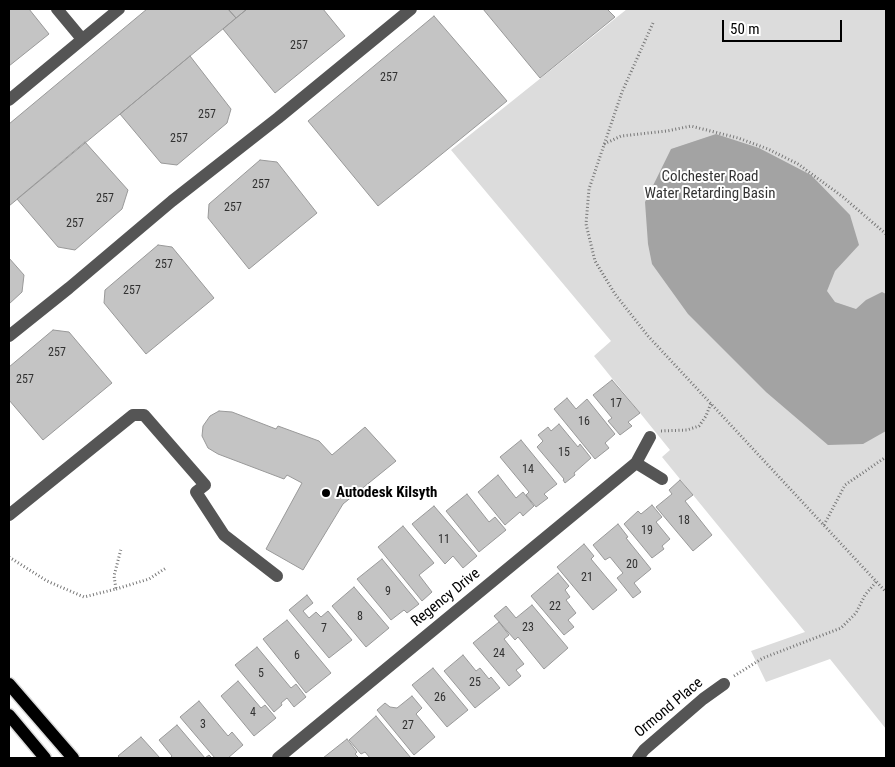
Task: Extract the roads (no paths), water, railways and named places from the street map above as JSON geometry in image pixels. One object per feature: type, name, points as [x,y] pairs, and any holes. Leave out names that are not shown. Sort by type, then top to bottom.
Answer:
[{"type":"main road","points":[[9,684],[73,758]]},
{"type":"main road","points":[[9,715],[45,758]]},
{"type":"street","points":[[57,9],[82,39]]},
{"type":"street","points":[[9,100],[119,9]]},
{"type":"street","points":[[9,336],[172,201],[278,118],[411,9]]},
{"type":"street","points":[[9,515],[133,415],[144,415],[205,485],[196,492],[224,535],[277,576]]},
{"type":"street","name":"Regency Drive","points":[[278,758],[636,463],[650,437]]},
{"type":"street","points":[[636,463],[662,479]]},
{"type":"street","name":"Ormond Place","points":[[638,758],[703,699],[724,684]]},
{"type":"place","name":"Autodesk Kilsyth","points":[[326,493]]},
{"type":"park label","name":"Colchester Road Water Retarding Basin","points":[[710,186]]}]
